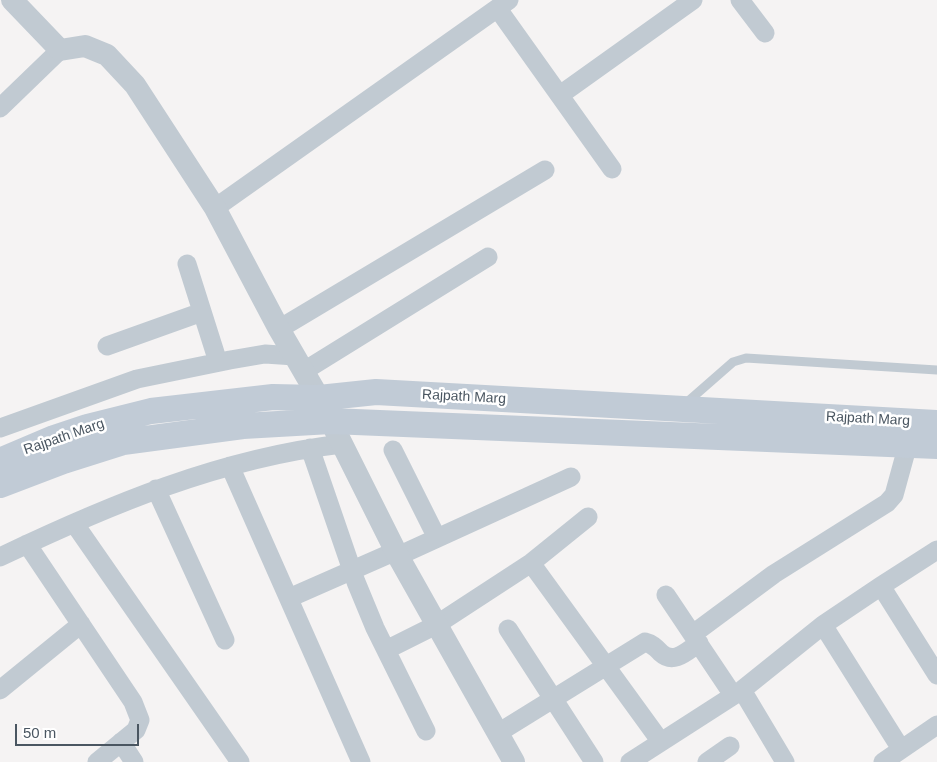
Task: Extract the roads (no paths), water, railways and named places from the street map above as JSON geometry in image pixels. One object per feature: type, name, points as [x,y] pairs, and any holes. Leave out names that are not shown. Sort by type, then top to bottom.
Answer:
[{"type":"main road","name":"Rajpath Marg","points":[[0,461],[54,438],[87,427],[151,411],[273,396],[319,398],[376,392],[937,423]]},
{"type":"main road","name":"Rajpath Marg","points":[[0,486],[63,461],[123,442],[243,426],[336,432],[937,446]]},
{"type":"street","points":[[12,0],[60,50]]},
{"type":"street","points":[[560,95],[693,0]]},
{"type":"street","points":[[740,0],[764,33]]},
{"type":"street","points":[[215,208],[504,4],[560,95],[612,169]]},
{"type":"street","points":[[0,108],[60,50],[85,46],[107,55],[135,85],[215,208],[279,329],[319,398],[397,553],[514,762]]},
{"type":"street","points":[[279,329],[545,170]]},
{"type":"street","points":[[0,428],[137,379],[265,354],[299,363],[488,257]]},
{"type":"street","points":[[187,264],[218,362]]},
{"type":"street","points":[[108,346],[202,312]]},
{"type":"street","points":[[0,557],[74,522],[156,489],[230,466],[310,448],[336,432]]},
{"type":"street","points":[[498,733],[645,642],[652,644],[664,656],[671,659],[676,658],[696,638],[774,574],[887,503],[894,495],[908,444]]},
{"type":"street","points":[[310,448],[351,571],[386,650],[426,731]]},
{"type":"street","points":[[392,450],[437,538]]},
{"type":"street","points":[[230,466],[361,762]]},
{"type":"street","points":[[289,598],[351,571],[437,538],[571,477]]},
{"type":"street","points":[[156,489],[225,640]]},
{"type":"street","points":[[386,650],[436,625],[531,563],[588,517]]},
{"type":"street","points":[[74,522],[240,762]]},
{"type":"street","points":[[28,544],[133,702],[140,720],[136,730],[97,762]]},
{"type":"street","points":[[630,762],[737,692],[823,626],[880,586],[935,556]]},
{"type":"street","points":[[531,563],[661,742]]},
{"type":"street","points":[[880,586],[937,675]]},
{"type":"street","points":[[666,595],[737,692],[785,762]]},
{"type":"street","points":[[3,681],[81,624]]},
{"type":"street","points":[[823,626],[894,757],[937,725]]},
{"type":"street","points":[[508,629],[594,762]]},
{"type":"street","points":[[121,742],[134,762]]},
{"type":"street","points":[[707,762],[730,746]]},
{"type":"lane","points":[[680,409],[733,362],[746,358],[937,370]]}]
